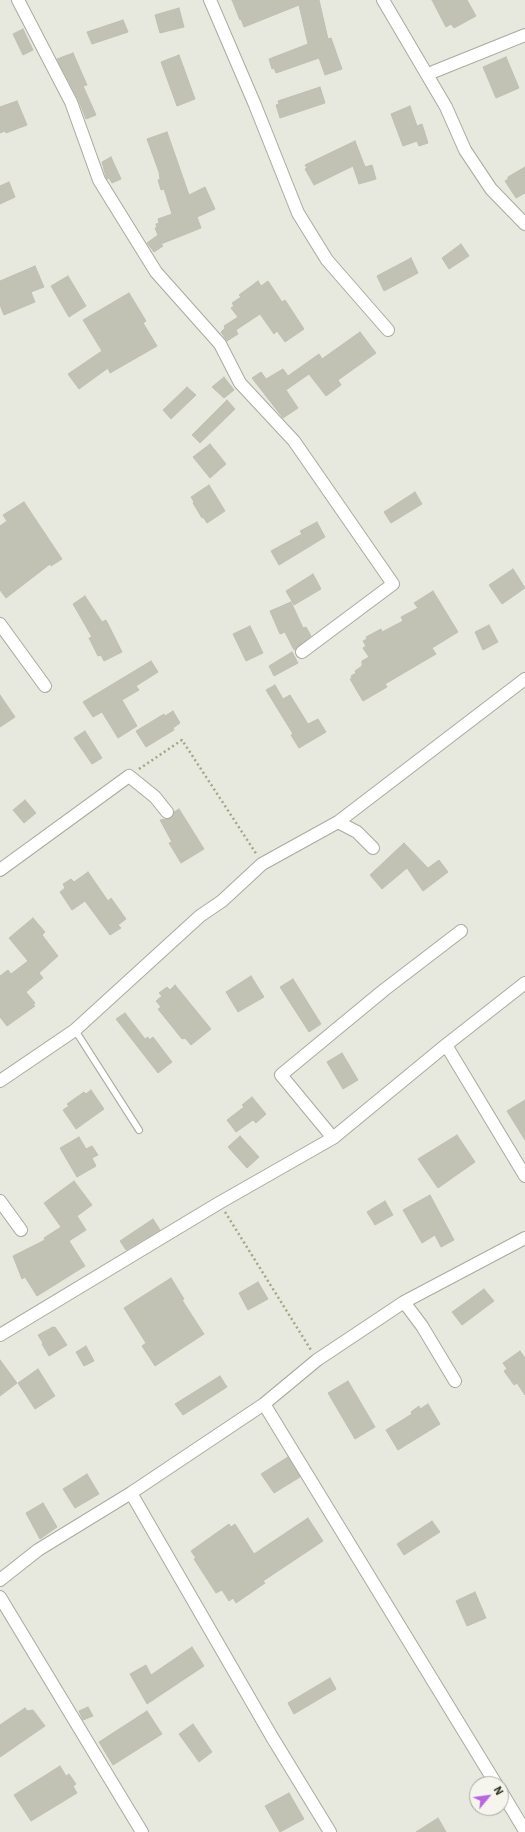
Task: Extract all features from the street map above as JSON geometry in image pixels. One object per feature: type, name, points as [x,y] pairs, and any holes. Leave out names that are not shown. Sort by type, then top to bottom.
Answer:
[{"type":"street","points":[[18,0],[71,102],[99,180],[156,272],[220,344],[240,383],[294,441],[393,584],[302,652]]},
{"type":"street","points":[[210,0],[255,105],[298,213],[327,260],[388,330]]},
{"type":"street","points":[[383,0],[428,74],[446,107],[465,150],[491,189],[525,224]]},
{"type":"street","points":[[428,74],[525,35]]},
{"type":"street","points":[[0,624],[45,686]]},
{"type":"street","points":[[0,1081],[75,1030],[200,916],[222,901],[262,864],[338,822],[525,679]]},
{"type":"street","points":[[0,870],[129,776],[154,797],[167,812]]},
{"type":"street","points":[[338,822],[357,832],[373,848]]},
{"type":"street","points":[[332,1138],[281,1075],[384,990],[461,931]]},
{"type":"street","points":[[0,1335],[219,1203],[332,1138],[525,983]]},
{"type":"street","points":[[446,1045],[525,1176]]},
{"type":"street","points":[[0,1201],[21,1230]]},
{"type":"street","points":[[0,1580],[38,1550],[131,1493],[264,1404],[317,1360],[404,1302],[525,1238]]},
{"type":"street","points":[[404,1302],[422,1326],[455,1381]]},
{"type":"street","points":[[264,1404],[491,1776]]},
{"type":"street","points":[[131,1493],[272,1737],[330,1832]]},
{"type":"street","points":[[0,1597],[142,1832]]},
{"type":"street","points":[[509,1804],[525,1831]]},
{"type":"lane","points":[[75,1030],[139,1130]]},
{"type":"path","points":[[129,776],[182,740],[262,864]]},
{"type":"path","points":[[219,1203],[317,1360]]},
{"type":"building","points":[[232,0],[319,0],[328,39],[331,38],[342,69],[325,75],[319,58],[276,73],[274,68],[272,69],[269,59],[308,44],[299,5],[244,27]]},
{"type":"building","points":[[432,0],[467,0],[476,16],[454,28],[451,24],[446,27]]},
{"type":"building","points":[[179,8],[184,27],[160,33],[155,15]]},
{"type":"building","points":[[123,20],[128,32],[92,44],[87,32]]},
{"type":"building","points":[[23,29],[33,50],[23,55],[13,34]]},
{"type":"building","points":[[73,53],[87,85],[83,86],[96,115],[86,119],[78,99],[57,59]]},
{"type":"building","points":[[179,55],[195,99],[177,106],[161,62]]},
{"type":"building","points":[[506,57],[519,88],[496,98],[483,67]]},
{"type":"building","points":[[320,87],[325,103],[280,118],[276,105],[279,104],[278,101]]},
{"type":"building","points":[[17,101],[27,125],[6,133],[5,131],[0,133],[0,107]]},
{"type":"building","points":[[410,106],[417,126],[422,124],[428,143],[419,146],[417,141],[403,146],[391,114]]},
{"type":"building","points":[[167,132],[189,195],[205,187],[215,209],[197,217],[201,228],[161,244],[163,246],[154,252],[147,243],[158,235],[155,228],[157,228],[156,224],[159,223],[158,219],[172,214],[164,189],[161,190],[158,180],[160,179],[159,172],[147,139]]},
{"type":"building","points":[[355,141],[365,167],[372,165],[376,179],[359,184],[353,166],[314,185],[305,169],[307,168],[305,165]]},
{"type":"building","points":[[111,157],[121,179],[112,183],[109,178],[107,179],[106,177],[102,162]]},
{"type":"building","points":[[525,167],[525,193],[516,198],[505,181],[508,177]]},
{"type":"building","points":[[9,182],[15,197],[0,204],[0,186]]},
{"type":"building","points":[[461,244],[469,256],[449,269],[442,258]]},
{"type":"building","points":[[411,258],[418,273],[384,291],[377,276]]},
{"type":"building","points":[[35,266],[44,287],[31,292],[35,302],[4,315],[0,305],[0,281]]},
{"type":"building","points":[[68,276],[86,306],[69,317],[51,286]]},
{"type":"building","points":[[258,281],[261,286],[268,281],[282,302],[285,300],[304,329],[285,342],[277,331],[274,334],[260,314],[236,330],[238,334],[227,341],[221,332],[225,328],[224,326],[238,317],[231,308],[234,306],[232,303],[241,297],[239,295]]},
{"type":"building","points":[[129,293],[146,321],[143,323],[157,346],[110,373],[108,368],[79,389],[68,374],[102,351],[83,320]]},
{"type":"building","points":[[360,332],[376,353],[338,380],[341,385],[326,396],[309,374],[286,390],[298,408],[283,418],[252,378],[261,372],[266,379],[283,369],[288,376],[319,354],[322,359]]},
{"type":"building","points":[[224,377],[234,390],[224,398],[212,387]]},
{"type":"building","points":[[187,387],[196,395],[171,419],[163,410]]},
{"type":"building","points":[[227,400],[235,409],[200,443],[192,435]]},
{"type":"building","points":[[210,444],[226,464],[210,478],[193,457]]},
{"type":"building","points":[[209,485],[225,511],[207,523],[203,517],[202,518],[191,497]]},
{"type":"building","points":[[415,492],[422,504],[391,523],[384,512]]},
{"type":"building","points":[[24,502],[62,559],[51,566],[50,564],[6,598],[0,590],[0,526],[7,521],[3,515]]},
{"type":"building","points":[[317,522],[325,537],[279,565],[271,551],[302,534],[300,531]]},
{"type":"building","points":[[513,569],[525,588],[502,604],[489,585]]},
{"type":"building","points":[[313,574],[321,589],[294,605],[286,591]]},
{"type":"building","points":[[433,591],[458,632],[432,648],[436,654],[385,684],[387,687],[363,701],[350,679],[352,678],[351,676],[356,673],[355,671],[362,666],[362,661],[369,657],[363,648],[366,646],[363,641],[367,639],[366,637],[381,629],[382,632],[403,621],[401,617],[418,608],[414,603]]},
{"type":"building","points":[[85,596],[102,622],[106,620],[122,652],[104,661],[101,655],[98,656],[89,638],[92,637],[73,604]]},
{"type":"building","points":[[291,602],[303,628],[306,627],[311,636],[294,650],[285,632],[280,634],[270,611]]},
{"type":"building","points":[[489,625],[498,642],[483,650],[475,632]]},
{"type":"building","points":[[250,626],[263,653],[246,661],[233,634]]},
{"type":"building","points":[[292,652],[298,663],[274,676],[269,666]]},
{"type":"building","points":[[151,661],[158,672],[136,686],[139,690],[122,700],[137,726],[118,738],[102,712],[93,717],[83,702]]},
{"type":"building","points":[[275,685],[283,699],[290,695],[308,724],[318,719],[326,732],[299,748],[291,735],[293,734],[266,690]]},
{"type":"building","points":[[0,695],[15,717],[0,727]]},
{"type":"building","points":[[173,711],[180,723],[173,728],[174,730],[146,747],[136,731],[164,714],[165,716]]},
{"type":"building","points":[[85,731],[102,758],[92,764],[74,738]]},
{"type":"building","points":[[25,800],[36,813],[24,823],[13,810]]},
{"type":"building","points":[[179,809],[204,849],[181,863],[169,843],[172,842],[160,820],[171,818],[174,812]]},
{"type":"building","points":[[404,843],[428,868],[439,860],[448,872],[423,891],[407,868],[382,889],[370,875]]},
{"type":"building","points":[[88,872],[108,901],[111,898],[126,919],[118,925],[121,928],[110,935],[85,901],[72,910],[60,892],[65,888],[63,884],[71,879],[74,882]]},
{"type":"building","points":[[33,918],[45,932],[42,935],[58,956],[39,973],[43,978],[26,992],[35,1003],[33,1005],[35,1006],[7,1026],[0,1017],[0,976],[8,970],[11,974],[28,961],[9,938]]},
{"type":"building","points":[[251,976],[264,997],[238,1012],[226,992]]},
{"type":"building","points":[[293,979],[321,1024],[309,1032],[280,987]]},
{"type":"building","points":[[175,985],[211,1029],[191,1045],[185,1038],[182,1039],[158,1009],[161,1007],[156,1001],[162,996],[159,993],[167,987],[170,990]]},
{"type":"building","points":[[125,1013],[145,1039],[148,1037],[149,1040],[153,1037],[172,1062],[158,1073],[116,1019]]},
{"type":"building","points":[[342,1053],[358,1080],[343,1089],[327,1062]]},
{"type":"building","points":[[91,1090],[104,1109],[76,1129],[63,1110],[69,1106],[67,1104],[84,1092],[86,1094]]},
{"type":"building","points":[[252,1097],[266,1114],[256,1123],[253,1120],[236,1132],[227,1120],[244,1107],[242,1105]]},
{"type":"building","points":[[525,1100],[525,1140],[507,1111]]},
{"type":"building","points":[[457,1135],[475,1162],[438,1188],[418,1159]]},
{"type":"building","points":[[240,1136],[259,1157],[247,1168],[228,1147]]},
{"type":"building","points":[[79,1137],[86,1149],[92,1146],[98,1155],[92,1158],[96,1166],[77,1177],[60,1148]]},
{"type":"building","points":[[74,1181],[92,1205],[77,1216],[86,1230],[69,1241],[85,1266],[37,1296],[25,1277],[22,1279],[13,1256],[45,1240],[44,1238],[61,1227],[44,1203]]},
{"type":"building","points":[[430,1195],[454,1240],[441,1247],[435,1235],[422,1243],[403,1210]]},
{"type":"building","points":[[385,1201],[393,1215],[375,1225],[367,1212]]},
{"type":"building","points":[[153,1219],[160,1230],[126,1250],[120,1241]]},
{"type":"building","points":[[171,1278],[184,1299],[182,1300],[204,1334],[155,1366],[142,1346],[146,1343],[124,1308]]},
{"type":"building","points":[[258,1282],[268,1299],[248,1310],[239,1293]]},
{"type":"building","points":[[484,1289],[494,1301],[462,1325],[452,1312]]},
{"type":"building","points":[[55,1327],[67,1345],[49,1356],[38,1335]]},
{"type":"building","points":[[86,1346],[94,1361],[84,1366],[76,1352]]},
{"type":"building","points":[[520,1351],[525,1358],[525,1395],[517,1383],[514,1385],[504,1371],[507,1369],[503,1363]]},
{"type":"building","points":[[0,1360],[17,1383],[0,1396]]},
{"type":"building","points":[[38,1369],[55,1396],[35,1409],[18,1383]]},
{"type":"building","points":[[220,1376],[227,1387],[183,1415],[175,1404]]},
{"type":"building","points":[[348,1381],[375,1427],[355,1439],[328,1393]]},
{"type":"building","points":[[428,1404],[440,1424],[398,1450],[386,1430],[412,1414],[411,1412],[419,1406],[420,1409]]},
{"type":"building","points":[[288,1457],[300,1477],[274,1493],[261,1474]]},
{"type":"building","points":[[87,1474],[99,1494],[75,1508],[63,1489]]},
{"type":"building","points":[[43,1503],[57,1527],[40,1539],[26,1513]]},
{"type":"building","points":[[308,1518],[323,1541],[263,1581],[265,1583],[236,1603],[233,1598],[229,1601],[222,1590],[216,1593],[194,1559],[196,1558],[191,1551],[229,1524],[231,1527],[235,1524],[254,1554]]},
{"type":"building","points":[[432,1521],[440,1532],[404,1555],[397,1544]]},
{"type":"building","points":[[475,1592],[486,1618],[467,1626],[456,1601]]},
{"type":"building","points":[[192,1647],[204,1666],[147,1704],[130,1674],[146,1665],[151,1675]]},
{"type":"building","points":[[330,1678],[336,1689],[294,1714],[288,1703]]},
{"type":"building","points":[[88,1707],[93,1716],[83,1720],[79,1711]]},
{"type":"building","points":[[25,1708],[27,1711],[33,1710],[45,1726],[0,1757],[0,1725]]},
{"type":"building","points":[[147,1711],[162,1734],[113,1765],[99,1742]]},
{"type":"building","points":[[193,1724],[212,1752],[199,1762],[179,1734]]},
{"type":"building","points":[[60,1766],[66,1776],[69,1774],[76,1784],[73,1786],[77,1793],[31,1821],[14,1795]]},
{"type":"building","points":[[289,1793],[304,1819],[280,1832],[265,1806]]},
{"type":"building","points":[[438,1818],[446,1832],[416,1832]]}]
